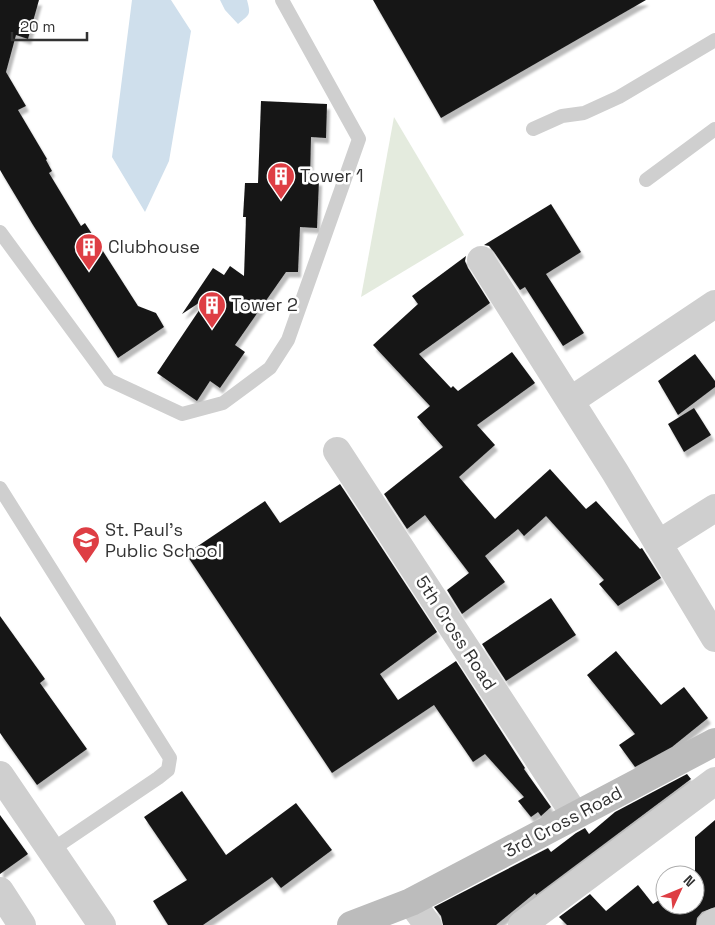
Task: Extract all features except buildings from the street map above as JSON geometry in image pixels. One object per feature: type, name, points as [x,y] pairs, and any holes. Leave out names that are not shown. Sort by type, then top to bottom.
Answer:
[{"type":"main road","name":"3rd Cross Road","points":[[351,925],[411,902],[575,815],[712,749]]},
{"type":"street","points":[[481,260],[715,638]]},
{"type":"street","points":[[570,401],[715,304]]},
{"type":"street","name":"5th Cross Road","points":[[337,452],[575,815]]},
{"type":"street","points":[[658,544],[715,508]]},
{"type":"street","points":[[0,775],[102,925]]},
{"type":"street","points":[[522,925],[715,781]]},
{"type":"street","points":[[0,891],[22,925]]},
{"type":"street","points":[[411,902],[428,925]]},
{"type":"street","points":[[711,925],[715,922]]},
{"type":"lane","points":[[0,232],[109,380],[182,414],[223,403],[270,368],[288,340],[359,139],[282,0]]},
{"type":"lane","points":[[533,130],[562,116],[584,113],[619,97],[715,40]]},
{"type":"lane","points":[[646,180],[715,129]]},
{"type":"lane","points":[[0,488],[170,758],[168,770],[158,778],[50,851]]},
{"type":"shaded area","points":[[394,117],[464,235],[361,297]]},
{"type":"water","points":[[132,0],[171,0],[191,31],[169,161],[145,212],[112,157]]},
{"type":"water","points":[[220,0],[247,0],[248,14],[238,24],[225,10]]},
{"type":"place","name":"Tower 1","points":[[281,200]]},
{"type":"place","name":"Clubhouse","points":[[89,271]]},
{"type":"place","name":"Tower 2","points":[[212,329]]},
{"type":"place","name":"St. Paul's Public School","points":[[86,564]]}]
